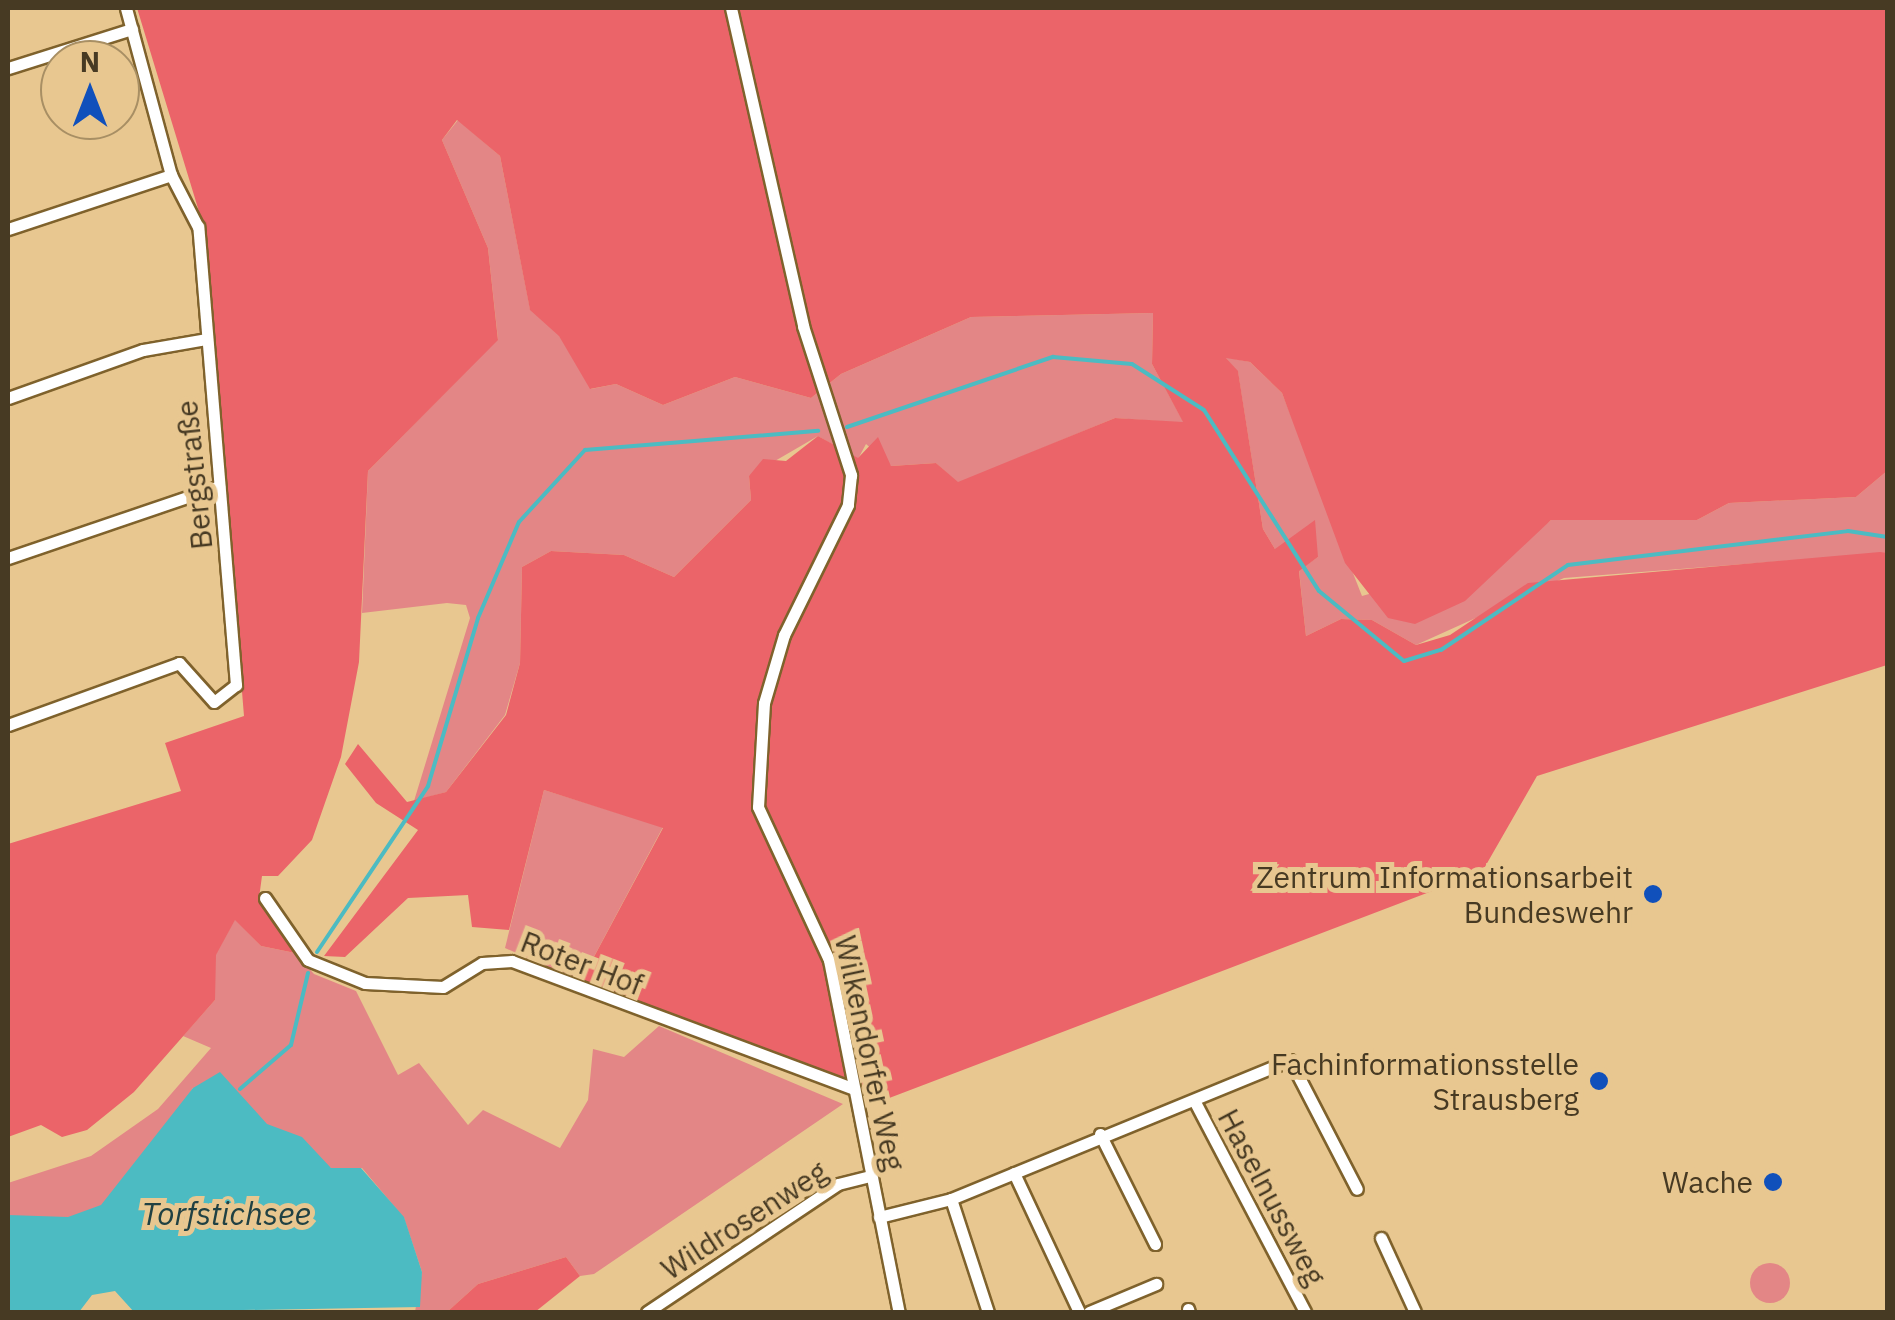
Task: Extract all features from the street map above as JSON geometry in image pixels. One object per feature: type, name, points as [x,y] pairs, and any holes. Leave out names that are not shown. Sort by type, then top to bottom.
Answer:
[{"type":"street","name":"Bergstraße","points":[[8,723],[180,663],[214,702],[234,694],[198,226],[171,175],[126,8]]},
{"type":"street","name":"Wilkendorfer Weg","points":[[731,8],[803,326],[851,475],[848,505],[784,636],[764,703],[758,807],[829,960],[899,1312]]},
{"type":"street","points":[[8,68],[132,29]]},
{"type":"street","points":[[8,230],[171,175]]},
{"type":"street","points":[[8,398],[143,350],[207,340]]},
{"type":"street","points":[[8,558],[219,486]]},
{"type":"street","name":"Roter Hof","points":[[265,898],[308,960],[365,983],[443,988],[482,963],[512,961],[854,1089]]},
{"type":"street","points":[[880,1217],[951,1199],[1100,1134],[1196,1104],[1290,1060],[1357,1189]]},
{"type":"street","name":"Haselnussweg","points":[[1196,1104],[1304,1312]]},
{"type":"street","points":[[1100,1134],[1155,1244]]},
{"type":"street","points":[[1014,1173],[1079,1312]]},
{"type":"street","name":"Wildrosenweg","points":[[647,1312],[838,1184],[871,1176]]},
{"type":"street","points":[[951,1199],[988,1312]]},
{"type":"street","points":[[1381,1238],[1416,1312]]},
{"type":"street","points":[[1089,1312],[1156,1284]]},
{"type":"shaded area","points":[[137,8],[1887,8],[1887,471],[1856,497],[1729,503],[1697,520],[1551,520],[1465,601],[1415,624],[1388,618],[1345,563],[1282,393],[1250,362],[1226,358],[1238,371],[1263,529],[1275,549],[1315,520],[1318,557],[1299,571],[1306,636],[1341,619],[1372,620],[1416,645],[1450,635],[1528,583],[1880,552],[1887,553],[1887,665],[1537,776],[1482,872],[884,1100],[581,981],[663,828],[544,790],[509,930],[472,927],[468,895],[408,898],[345,957],[324,956],[418,830],[376,803],[345,764],[358,744],[407,802],[446,792],[506,715],[520,663],[522,567],[551,551],[624,555],[674,577],[751,500],[749,476],[763,459],[786,461],[818,436],[858,458],[878,437],[891,466],[936,463],[958,482],[1115,418],[1183,422],[1152,364],[1153,313],[971,317],[841,374],[811,398],[735,377],[663,405],[616,384],[590,389],[559,336],[530,310],[500,156],[457,120],[442,140],[488,248],[498,340],[368,471],[359,662],[341,757],[312,840],[278,876],[262,876],[259,898],[295,953],[261,946],[235,920],[216,955],[215,1000],[134,1092],[87,1130],[62,1137],[41,1125],[8,1137],[8,844],[181,791],[165,743],[244,716],[204,228]]},
{"type":"shaded area","points":[[458,120],[500,156],[530,309],[559,335],[591,389],[616,384],[663,405],[735,377],[811,398],[841,374],[971,317],[1153,313],[1152,364],[1184,423],[1115,418],[958,483],[936,463],[891,466],[866,444],[858,459],[818,436],[749,476],[751,500],[674,577],[624,555],[551,551],[522,567],[520,663],[505,715],[446,792],[414,801],[470,618],[466,605],[447,603],[362,613],[368,471],[498,339],[488,248],[442,140]]},
{"type":"shaded area","points":[[1225,357],[1250,362],[1282,393],[1362,596],[1510,554],[1551,520],[1697,520],[1729,503],[1856,497],[1887,471],[1887,553],[1564,578],[1416,645],[1372,620],[1341,619],[1306,636],[1299,570],[1318,557],[1275,549],[1263,529],[1238,372]]},
{"type":"shaded area","points":[[544,790],[663,827],[581,981],[505,948]]},
{"type":"shaded area","points":[[235,919],[261,946],[295,953],[314,974],[356,991],[398,1075],[419,1063],[468,1125],[483,1110],[560,1148],[588,1100],[593,1049],[624,1057],[659,1026],[843,1104],[594,1274],[580,1276],[566,1257],[478,1284],[447,1312],[415,1312],[422,1272],[404,1218],[362,1168],[331,1168],[193,1088],[173,1119],[168,1185],[8,1244],[8,1183],[91,1156],[158,1109],[211,1048],[183,1036],[215,1000],[215,956]]},
{"type":"shaded area","points":[[566,1257],[580,1276],[535,1312],[447,1312],[478,1284]]},
{"type":"shaded area","points":[[1770,1263],[1784,1269],[1790,1283],[1784,1297],[1770,1303],[1756,1297],[1750,1283],[1756,1269]]},
{"type":"water","name":"Torfstichsee","points":[[220,1072],[267,1124],[302,1137],[331,1168],[361,1168],[404,1217],[422,1272],[420,1307],[134,1312],[115,1291],[92,1295],[79,1312],[8,1312],[8,1215],[68,1217],[101,1205],[193,1088]]},
{"type":"waterway","points":[[847,427],[1053,357],[1132,364],[1204,410],[1319,591],[1404,661],[1441,650],[1568,565],[1848,531],[1888,537]]},
{"type":"waterway","points":[[317,952],[428,786],[478,618],[519,522],[585,450],[818,431]]},
{"type":"waterway","points":[[240,1089],[291,1045],[308,973]]},
{"type":"place","name":"Zentrum Informationsarbeit Bundeswehr","points":[[1653,894]]},
{"type":"place","name":"Fachinformationsstelle Strausberg","points":[[1599,1081]]},
{"type":"place","name":"Wache","points":[[1773,1182]]}]
